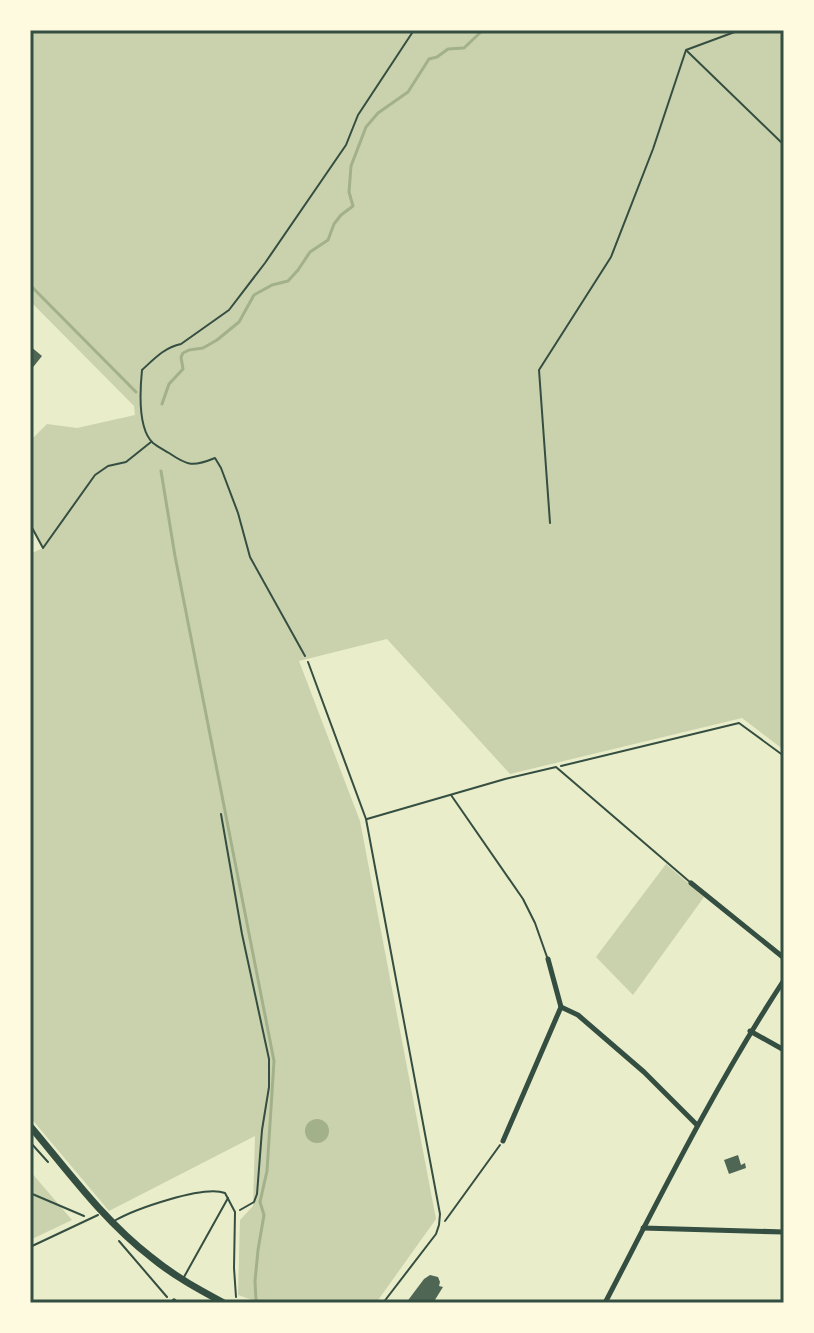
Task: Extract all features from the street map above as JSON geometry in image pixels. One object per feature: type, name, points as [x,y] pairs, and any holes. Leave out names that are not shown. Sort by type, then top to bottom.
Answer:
[{"type":"main road","points":[[30,1126],[84,1191],[143,1251],[182,1280],[224,1303]]},
{"type":"street","points":[[691,883],[784,958]]},
{"type":"street","points":[[503,1141],[561,1007],[548,959]]},
{"type":"street","points":[[605,1303],[697,1125],[750,1031],[784,980]]},
{"type":"street","points":[[561,1007],[578,1015],[644,1072],[697,1125]]},
{"type":"street","points":[[750,1031],[784,1050]]},
{"type":"street","points":[[643,1228],[784,1232]]},
{"type":"lane","points":[[308,662],[366,819],[440,1214],[437,1232],[383,1303]]},
{"type":"lane","points":[[366,819],[556,767],[691,883]]},
{"type":"lane","points":[[450,794],[523,899],[548,959]]},
{"type":"lane","points":[[113,1222],[128,1213],[188,1195],[225,1193],[235,1212],[236,1297]]},
{"type":"lane","points":[[182,1280],[228,1197]]},
{"type":"lane","points":[[30,1247],[98,1215]]},
{"type":"path","points":[[308,662],[250,557],[238,513],[215,458],[201,464],[187,465],[151,442],[140,395],[142,370],[158,355],[181,344],[229,310],[346,145],[358,115],[414,30]]},
{"type":"path","points":[[686,50],[740,30]]},
{"type":"path","points":[[686,50],[784,145]]},
{"type":"path","points":[[550,523],[539,370],[611,257],[653,149],[686,50]]},
{"type":"path","points":[[30,524],[43,548],[95,475],[108,466],[126,462],[151,442]]},
{"type":"path","points":[[556,767],[739,723],[784,756]]},
{"type":"path","points":[[221,814],[270,1069],[257,1194],[254,1202],[235,1212]]},
{"type":"path","points":[[437,1232],[503,1141]]},
{"type":"path","points":[[30,1193],[90,1218]]},
{"type":"path","points":[[114,1235],[173,1301]]},
{"type":"shaded area","points":[[30,30],[784,30],[784,750],[742,718],[510,774],[387,639],[299,661],[360,821],[436,1219],[376,1303],[260,1303],[238,1295],[240,1220],[253,1206],[255,1136],[109,1211],[30,1117],[30,554],[43,548],[30,524],[30,441],[47,424],[77,428],[135,415],[134,406],[30,301]]},
{"type":"shaded area","points":[[666,864],[704,897],[633,995],[596,957]]},
{"type":"shaded area","points":[[317,1119],[326,1122],[329,1131],[326,1140],[317,1143],[308,1140],[305,1131],[308,1122]]},
{"type":"shaded area","points":[[30,1171],[72,1220],[30,1240]]},
{"type":"building","points":[[30,346],[42,356],[30,371]]},
{"type":"building","points":[[738,1155],[741,1165],[745,1163],[746,1168],[729,1174],[724,1160]]},
{"type":"building","points":[[430,1275],[438,1277],[439,1286],[443,1287],[433,1303],[406,1303],[424,1279]]},
{"type":"waterway","points":[[162,404],[169,384],[183,369],[183,353],[203,348],[217,340],[239,322],[254,295],[288,281],[310,252],[328,240],[334,224],[353,206],[349,192],[351,166],[366,127],[378,113],[408,92],[429,59],[448,49],[464,48],[483,30]]},
{"type":"waterway","points":[[30,285],[136,392]]},
{"type":"waterway","points":[[161,471],[274,1061],[267,1171],[260,1202],[264,1215],[255,1281],[256,1301]]}]
